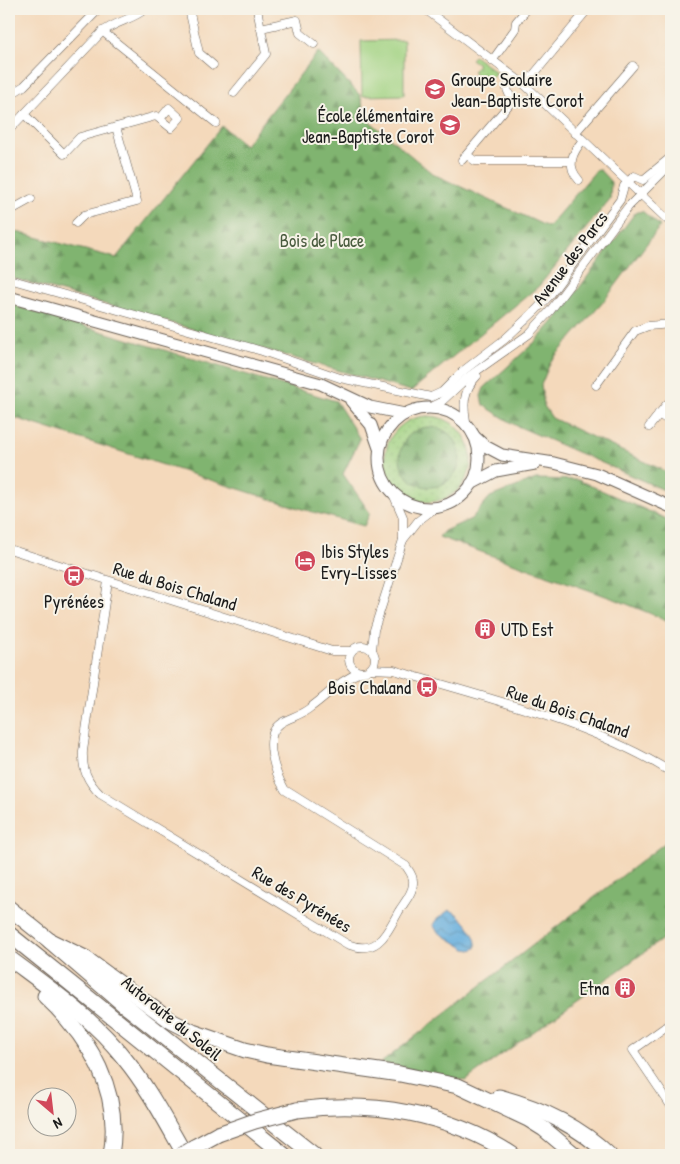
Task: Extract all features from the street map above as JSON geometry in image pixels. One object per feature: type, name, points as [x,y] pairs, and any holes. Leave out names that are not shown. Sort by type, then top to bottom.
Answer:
[{"type":"highway","name":"Autoroute du Soleil","points":[[9,908],[122,1003],[314,1155]]},
{"type":"highway","name":"Autoroute du Soleil","points":[[9,934],[284,1155]]},
{"type":"highway","points":[[50,941],[85,958],[171,1021],[218,1041],[267,1055],[400,1074],[458,1086],[517,1102],[545,1112],[580,1131],[608,1155]]},
{"type":"highway","points":[[9,958],[80,1013],[115,1047],[189,1151]]},
{"type":"highway","points":[[9,963],[71,1024],[97,1061],[111,1104],[113,1125],[111,1155]]},
{"type":"highway","points":[[458,1086],[528,1119],[544,1129],[575,1155]]},
{"type":"highway","points":[[181,1155],[218,1134],[254,1121],[297,1110],[354,1107],[404,1111],[452,1124],[513,1155]]},
{"type":"main road","points":[[9,297],[321,384],[370,407],[405,414]]},
{"type":"main road","points":[[344,394],[371,425],[380,449]]},
{"type":"main road","points":[[554,463],[504,468],[488,474],[471,484],[454,501],[435,508],[414,506],[394,494],[382,476],[379,462],[380,449],[386,432],[396,420],[405,414],[430,408],[450,413],[485,446],[502,455],[554,463],[597,474],[671,507]]},
{"type":"main road","points":[[470,431],[478,458],[471,484]]},
{"type":"street","points":[[9,89],[16,91],[24,86],[99,9]]},
{"type":"street","points":[[9,130],[102,32],[111,24],[136,15],[145,9]]},
{"type":"street","points":[[190,9],[199,53],[213,65]]},
{"type":"street","points":[[234,93],[266,54],[257,9]]},
{"type":"street","points":[[492,61],[515,29],[516,22],[527,9]]},
{"type":"street","points":[[525,85],[588,9]]},
{"type":"street","points":[[430,10],[492,61],[525,85],[671,223]]},
{"type":"street","points":[[261,28],[296,20],[300,33],[314,44]]},
{"type":"street","points":[[102,32],[216,123]]},
{"type":"street","points":[[575,133],[633,66]]},
{"type":"street","points":[[512,76],[507,89],[512,101]]},
{"type":"street","points":[[512,101],[526,103],[535,96]]},
{"type":"street","points":[[512,101],[465,157],[475,161],[571,161]]},
{"type":"street","points":[[24,114],[64,154],[80,137],[156,116],[160,119]]},
{"type":"street","points":[[76,223],[84,215],[137,201],[116,127]]},
{"type":"street","points":[[579,180],[572,172],[571,161],[574,150],[583,140]]},
{"type":"street","points":[[9,279],[262,351],[340,378],[431,397],[442,392],[463,371],[505,339],[550,295],[620,200],[627,183],[634,176],[643,180],[671,157]]},
{"type":"street","name":"Avenue des Parcs","points":[[430,408],[440,403],[468,377],[528,334],[550,312],[639,194],[671,164]]},
{"type":"street","points":[[9,204],[13,209],[31,199]]},
{"type":"street","points":[[596,385],[635,331],[648,326],[671,324]]},
{"type":"street","name":"Avenue des Parcs","points":[[470,431],[464,404],[466,394],[471,381],[487,365]]},
{"type":"street","points":[[648,427],[671,401]]},
{"type":"street","points":[[658,414],[668,420]]},
{"type":"street","points":[[394,494],[403,517],[403,540],[374,630],[372,650],[375,658],[394,670]]},
{"type":"street","points":[[403,540],[418,521],[435,508]]},
{"type":"street","name":"Rue du Bois Chaland","points":[[9,549],[332,651],[350,663]]},
{"type":"street","name":"Rue des Pyrénées","points":[[108,581],[87,713],[83,757],[84,773],[93,787],[100,794],[347,944],[366,948],[384,937],[410,894],[413,884],[412,875],[406,866],[285,790],[280,782],[271,747],[271,738],[281,723],[308,710],[344,679],[361,672]]},
{"type":"street","points":[[374,630],[352,651],[350,663],[356,671],[361,672],[371,669],[394,670]]},
{"type":"street","points":[[359,646],[372,650]]},
{"type":"street","name":"Rue du Bois Chaland","points":[[332,651],[352,651]]},
{"type":"street","points":[[371,669],[375,658]]},
{"type":"street","name":"Rue des Pyrénées","points":[[344,679],[350,663]]},
{"type":"street","name":"Rue du Bois Chaland","points":[[394,670],[595,734],[642,754],[671,772]]},
{"type":"street","points":[[671,1023],[633,1050],[671,1106]]},
{"type":"green space","points":[[404,40],[404,95],[362,96],[361,41]]},
{"type":"green space","name":"Bois de Place","points":[[318,52],[360,95],[367,119],[433,174],[548,227],[598,168],[611,182],[610,199],[539,286],[411,391],[9,277],[9,230],[116,258],[222,126],[245,145]]},
{"type":"green space","points":[[474,56],[496,72],[487,83],[468,85],[476,74],[473,71],[478,64],[471,59]]},
{"type":"green space","points":[[642,211],[660,226],[604,301],[551,361],[541,385],[544,406],[552,418],[671,474],[671,493],[515,425],[483,405],[481,396],[484,388],[536,341],[559,315],[635,213]]},
{"type":"green space","points":[[9,304],[336,401],[360,439],[343,474],[370,513],[364,526],[302,509],[9,416]]},
{"type":"green space","points":[[420,416],[436,416],[445,419],[459,428],[468,442],[471,459],[468,476],[459,490],[445,499],[436,502],[420,502],[404,495],[392,483],[385,467],[385,451],[392,435],[404,423]]},
{"type":"green space","points":[[430,427],[446,432],[451,436],[455,441],[460,457],[455,473],[451,478],[446,482],[430,487],[414,482],[409,478],[405,473],[400,457],[405,441],[409,436],[414,432]]},
{"type":"green space","points":[[536,479],[578,480],[671,521],[671,622],[617,600],[439,537],[444,531],[471,519],[490,497]]},
{"type":"green space","points":[[671,838],[671,933],[465,1081],[381,1063]]},
{"type":"water","points":[[449,910],[458,915],[468,926],[475,938],[476,948],[466,949],[438,932],[433,925],[436,920]]},
{"type":"place","name":"Groupe Scolaire Jean-Baptiste Corot","points":[[435,89]]},
{"type":"place","name":"École élémentaire Jean-Baptiste Corot","points":[[450,125]]},
{"type":"place","name":"Ibis Styles Evry-Lisses","points":[[305,561]]},
{"type":"place","name":"Pyrénées","points":[[74,576]]},
{"type":"place","name":"UTD Est","points":[[485,629]]},
{"type":"place","name":"Bois Chaland","points":[[427,687]]},
{"type":"place","name":"Etna","points":[[625,988]]}]
